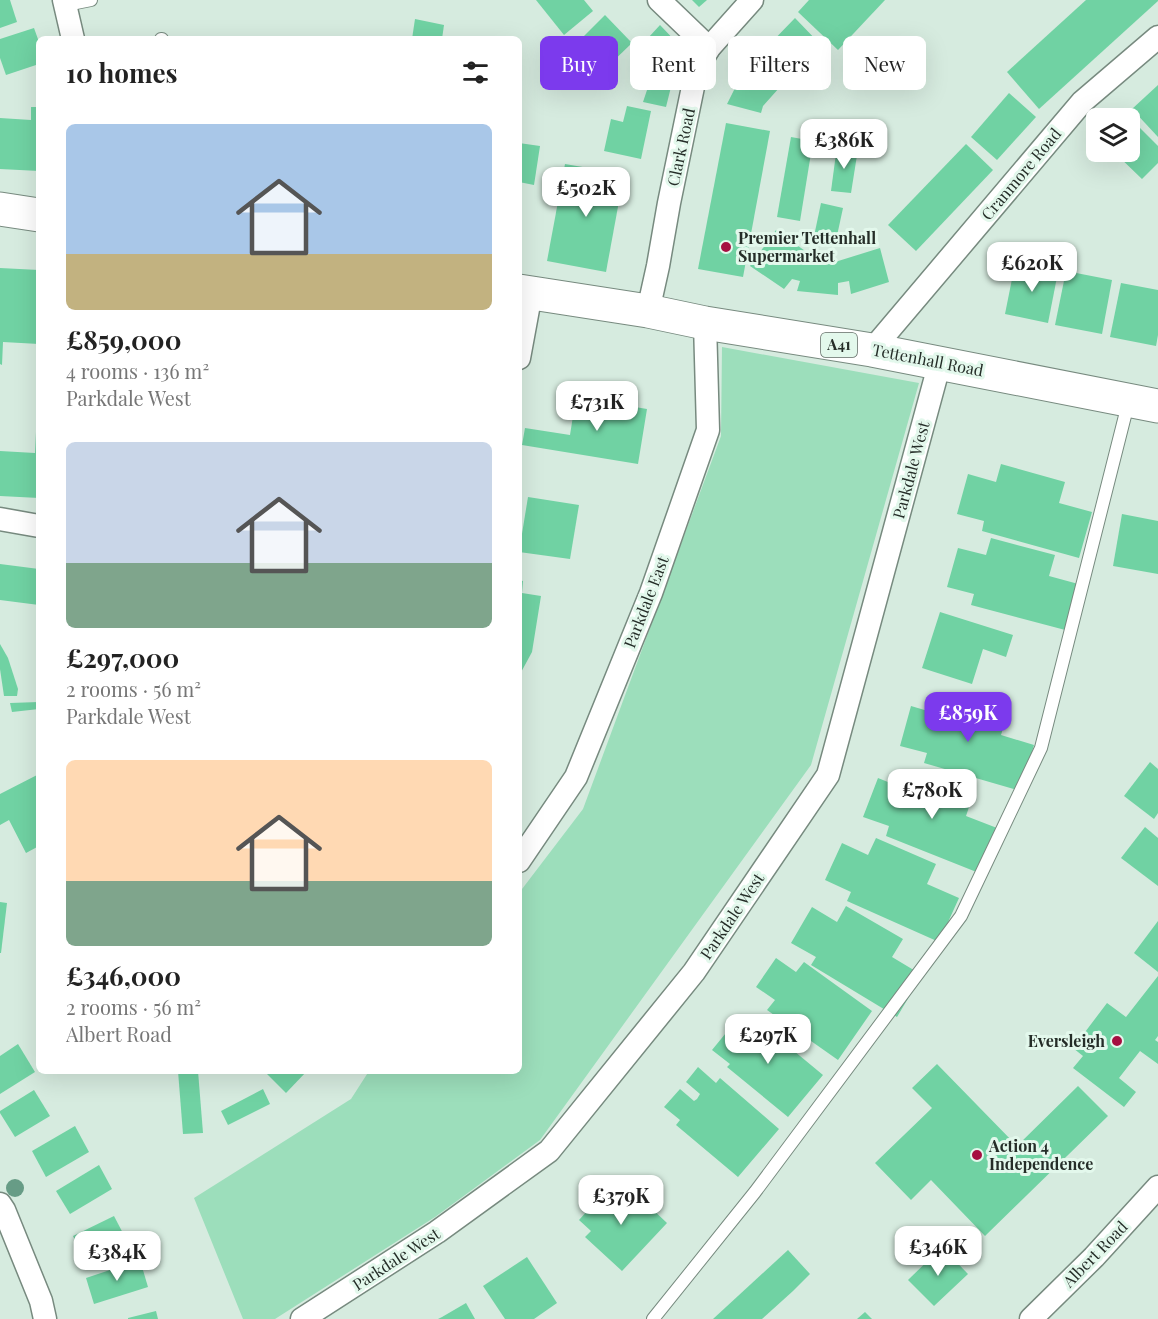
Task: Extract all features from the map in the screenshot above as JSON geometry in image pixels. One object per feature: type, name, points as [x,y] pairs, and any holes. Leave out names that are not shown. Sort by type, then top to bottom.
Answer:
[{"type":"highway","points":[[0,209],[36,215]]},
{"type":"highway","name":"Tettenhall Road","points":[[525,292],[940,362],[1144,403]]},
{"type":"street","points":[[659,0],[696,36]]},
{"type":"street","name":"Clark Road","points":[[716,40],[752,0]]},
{"type":"street","points":[[65,3],[72,36]]},
{"type":"street","name":"Cranmore Road","points":[[872,350],[1082,102],[1158,37]]},
{"type":"street","name":"Clark Road","points":[[648,312],[692,90]]},
{"type":"street","points":[[522,325],[525,292]]},
{"type":"street","name":"Parkdale East","points":[[522,857],[576,777],[651,593],[708,430],[705,323]]},
{"type":"street","name":"Parkdale West","points":[[302,1319],[437,1232],[549,1151],[694,972],[828,775],[940,362]]},
{"type":"street","points":[[0,519],[36,525]]},
{"type":"street","name":"Albert Road","points":[[1031,1319],[1094,1257],[1158,1187]]},
{"type":"street","points":[[0,1204],[41,1301],[45,1319]]},
{"type":"lane","points":[[65,3],[91,0]]},
{"type":"lane","points":[[653,1319],[755,1192],[961,916],[1041,748],[1144,403]]},
{"type":"green space","points":[[722,347],[919,383],[811,765],[540,1140],[435,1217],[275,1319],[243,1319],[194,1198],[351,1099],[367,1074],[522,1074],[522,889],[583,809],[721,436]]},
{"type":"building","points":[[0,0],[10,0],[17,22],[0,28]]},
{"type":"building","points":[[536,0],[584,0],[593,11],[564,35]]},
{"type":"building","points":[[692,0],[707,0],[699,7]]},
{"type":"building","points":[[809,0],[885,0],[851,36],[843,36],[843,45],[838,50],[831,43],[831,36],[823,36],[798,12]]},
{"type":"building","points":[[1086,0],[1158,1],[1039,109],[1007,72]]},
{"type":"building","points":[[605,15],[630,41],[630,45],[618,56],[618,36],[584,36]]},
{"type":"building","points":[[795,18],[812,36],[778,36]]},
{"type":"building","points":[[415,19],[444,25],[442,36],[412,36]]},
{"type":"building","points":[[660,25],[670,36],[650,36]]},
{"type":"building","points":[[34,28],[37,36],[36,65],[6,75],[0,58],[0,39]]},
{"type":"building","points":[[1158,85],[1158,137],[1140,118],[1140,108],[1133,108]]},
{"type":"building","points":[[647,90],[670,90],[666,107],[643,102]]},
{"type":"building","points":[[734,90],[777,90],[763,106],[761,113],[727,104]]},
{"type":"building","points":[[1009,93],[1036,117],[997,160],[971,137]]},
{"type":"building","points":[[627,106],[651,111],[641,159],[604,151],[611,119],[623,122]]},
{"type":"building","points":[[31,107],[36,107],[36,171],[0,169],[0,118],[31,120]]},
{"type":"building","points":[[726,123],[770,131],[743,277],[698,269]]},
{"type":"building","points":[[1140,128],[1158,146],[1158,163],[1142,179],[1124,162],[1140,162]]},
{"type":"building","points":[[791,137],[813,141],[800,221],[777,217]]},
{"type":"building","points":[[522,143],[540,146],[534,185],[522,183]]},
{"type":"building","points":[[966,144],[993,170],[916,251],[888,225]]},
{"type":"building","points":[[837,146],[858,149],[851,193],[831,191]]},
{"type":"building","points":[[565,164],[624,174],[606,272],[547,261]]},
{"type":"building","points":[[821,203],[843,208],[835,245],[813,241]]},
{"type":"building","points":[[776,230],[808,253],[803,261],[835,262],[880,248],[889,282],[851,294],[849,281],[838,283],[838,295],[797,291],[800,281],[792,279],[784,289],[750,266]]},
{"type":"building","points":[[1015,264],[1058,272],[1048,323],[1005,314]]},
{"type":"building","points":[[0,268],[36,270],[36,344],[3,342],[2,365],[0,364]]},
{"type":"building","points":[[1066,271],[1112,280],[1102,334],[1055,325]]},
{"type":"building","points":[[1121,283],[1158,290],[1156,346],[1110,337]]},
{"type":"building","points":[[576,397],[647,409],[638,464],[522,445],[525,428],[570,435]]},
{"type":"building","points":[[36,432],[36,498],[0,496],[0,451],[35,453]]},
{"type":"building","points":[[1001,464],[1065,482],[1059,503],[1092,512],[1079,558],[982,531],[984,521],[957,514],[968,474],[996,482]]},
{"type":"building","points":[[528,497],[579,505],[570,559],[522,552],[522,534]]},
{"type":"building","points":[[1122,514],[1158,521],[1158,574],[1113,566]]},
{"type":"building","points":[[991,538],[1055,555],[1049,576],[1082,585],[1069,631],[971,605],[974,594],[947,587],[958,548],[986,555]]},
{"type":"building","points":[[0,564],[36,569],[36,605],[0,600]]},
{"type":"building","points":[[522,593],[541,596],[532,652],[522,670]]},
{"type":"building","points":[[940,612],[1013,635],[1006,657],[983,649],[972,684],[922,668]]},
{"type":"building","points":[[0,644],[8,658],[18,689],[17,696],[4,696],[0,669]]},
{"type":"building","points":[[944,696],[1007,715],[1001,735],[1034,745],[1021,791],[924,763],[927,753],[900,746],[911,706],[938,714]]},
{"type":"building","points":[[36,702],[36,709],[12,712],[10,703]]},
{"type":"building","points":[[1150,762],[1158,769],[1158,813],[1154,819],[1124,796]]},
{"type":"building","points":[[912,771],[973,795],[966,816],[997,828],[979,873],[886,836],[889,826],[863,817],[878,778],[905,789]]},
{"type":"building","points":[[36,776],[36,848],[26,853],[9,820],[0,825],[0,794]]},
{"type":"building","points":[[1145,827],[1158,838],[1158,886],[1121,858]]},
{"type":"building","points":[[876,838],[936,864],[927,884],[959,898],[939,942],[847,901],[851,892],[825,880],[842,843],[868,855]]},
{"type":"building","points":[[0,902],[7,903],[1,953],[0,953]]},
{"type":"building","points":[[846,906],[903,939],[892,957],[922,975],[897,1017],[811,965],[816,957],[791,943],[812,907],[837,922]]},
{"type":"building","points":[[1158,921],[1158,972],[1134,953]]},
{"type":"building","points":[[776,958],[796,972],[804,962],[872,1011],[838,1060],[767,1010],[775,1000],[756,987]]},
{"type":"building","name":"Eversleigh","points":[[1158,976],[1158,1036],[1155,1040],[1158,1042],[1158,1064],[1140,1051],[1119,1078],[1136,1092],[1124,1107],[1073,1068],[1083,1056],[1073,1048],[1107,1003],[1126,1017]]},
{"type":"building","points":[[739,1017],[753,1030],[759,1022],[823,1075],[788,1117],[727,1067],[730,1064],[712,1050]]},
{"type":"building","points":[[18,1044],[35,1072],[0,1094],[0,1056]]},
{"type":"building","name":"Action 4 Independence","points":[[937,1064],[1017,1146],[1078,1086],[1108,1116],[985,1236],[931,1180],[911,1200],[875,1163],[932,1108],[912,1088]]},
{"type":"building","points":[[698,1067],[716,1083],[720,1078],[779,1129],[738,1177],[676,1125],[680,1120],[664,1107],[680,1089],[694,1101],[697,1099],[700,1094],[686,1082]]},
{"type":"building","points":[[178,1074],[198,1074],[203,1133],[183,1134]]},
{"type":"building","points":[[267,1074],[304,1074],[286,1093]]},
{"type":"building","points":[[263,1089],[270,1104],[228,1125],[221,1111]]},
{"type":"building","points":[[34,1090],[50,1116],[15,1137],[0,1111]]},
{"type":"building","points":[[75,1126],[89,1152],[46,1177],[32,1151]]},
{"type":"building","points":[[99,1165],[112,1189],[70,1214],[56,1191]]},
{"type":"building","points":[[610,1186],[622,1198],[631,1189],[667,1223],[622,1271],[585,1237],[591,1231],[579,1220]]},
{"type":"building","points":[[114,1216],[126,1239],[85,1260],[73,1236]]},
{"type":"building","points":[[942,1247],[968,1274],[934,1306],[908,1280]]},
{"type":"building","points":[[788,1250],[810,1274],[793,1291],[762,1319],[713,1319]]},
{"type":"building","points":[[527,1257],[557,1303],[534,1319],[505,1319],[483,1286]]},
{"type":"building","points":[[140,1260],[148,1287],[94,1304],[86,1278]]},
{"type":"building","points":[[466,1303],[475,1319],[438,1319],[442,1317]]},
{"type":"building","points":[[156,1311],[158,1319],[128,1319],[128,1318]]},
{"type":"building","points":[[865,1312],[872,1319],[857,1319]]},
{"type":"place","name":"Premier Tettenhall Supermarket","points":[[726,247]]},
{"type":"place","name":"Eversleigh","points":[[1117,1041]]},
{"type":"place","name":"Action 4 Independence","points":[[977,1155]]}]
